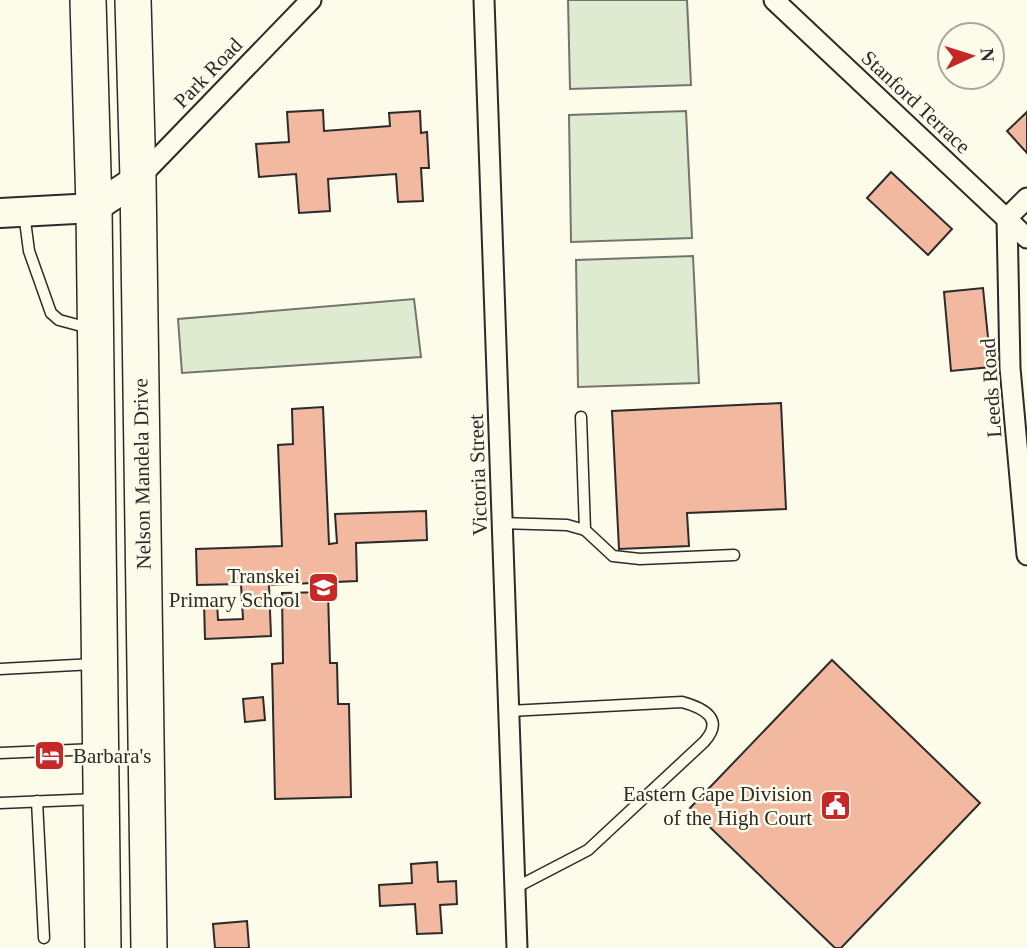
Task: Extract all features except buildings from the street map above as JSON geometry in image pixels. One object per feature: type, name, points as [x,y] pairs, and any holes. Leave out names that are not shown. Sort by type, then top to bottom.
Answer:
[{"type":"highway","points":[[88,0],[94,208],[103,948]]},
{"type":"highway","name":"Nelson Mandela Drive","points":[[133,0],[149,948]]},
{"type":"street","name":"Park Road","points":[[138,179],[311,0]]},
{"type":"street","name":"Victoria Street","points":[[484,0],[517,948]]},
{"type":"street","name":"Stanford Terrace","points":[[774,0],[1027,238]]},
{"type":"street","points":[[12,213],[94,208],[138,179]]},
{"type":"street","points":[[1007,218],[1027,198]]},
{"type":"street","name":"Leeds Road","points":[[1007,218],[1010,368],[1027,555]]},
{"type":"lane","points":[[12,213],[51,313],[58,320],[95,329]]},
{"type":"lane","points":[[581,417],[585,530]]},
{"type":"lane","points":[[502,523],[567,525],[585,530],[613,556],[640,559],[734,555]]},
{"type":"lane","points":[[0,669],[99,663]]},
{"type":"lane","points":[[509,711],[682,702],[696,705],[709,714],[713,722],[710,735],[704,742],[587,850],[514,888]]},
{"type":"lane","points":[[0,753],[100,748]]},
{"type":"lane","points":[[0,803],[101,799]]},
{"type":"lane","points":[[37,801],[44,939]]},
{"type":"green space","points":[[568,0],[687,0],[691,85],[570,89]]},
{"type":"green space","points":[[686,111],[692,238],[571,242],[569,115]]},
{"type":"green space","points":[[693,256],[699,383],[578,387],[576,260]]},
{"type":"green space","points":[[414,299],[421,357],[182,373],[178,319]]},
{"type":"place","name":"Transkei Primary School","points":[[323,588]]},
{"type":"place","name":"Barbara's","points":[[50,756]]},
{"type":"place","name":"Eastern Cape Division of the High Court","points":[[835,806]]}]
